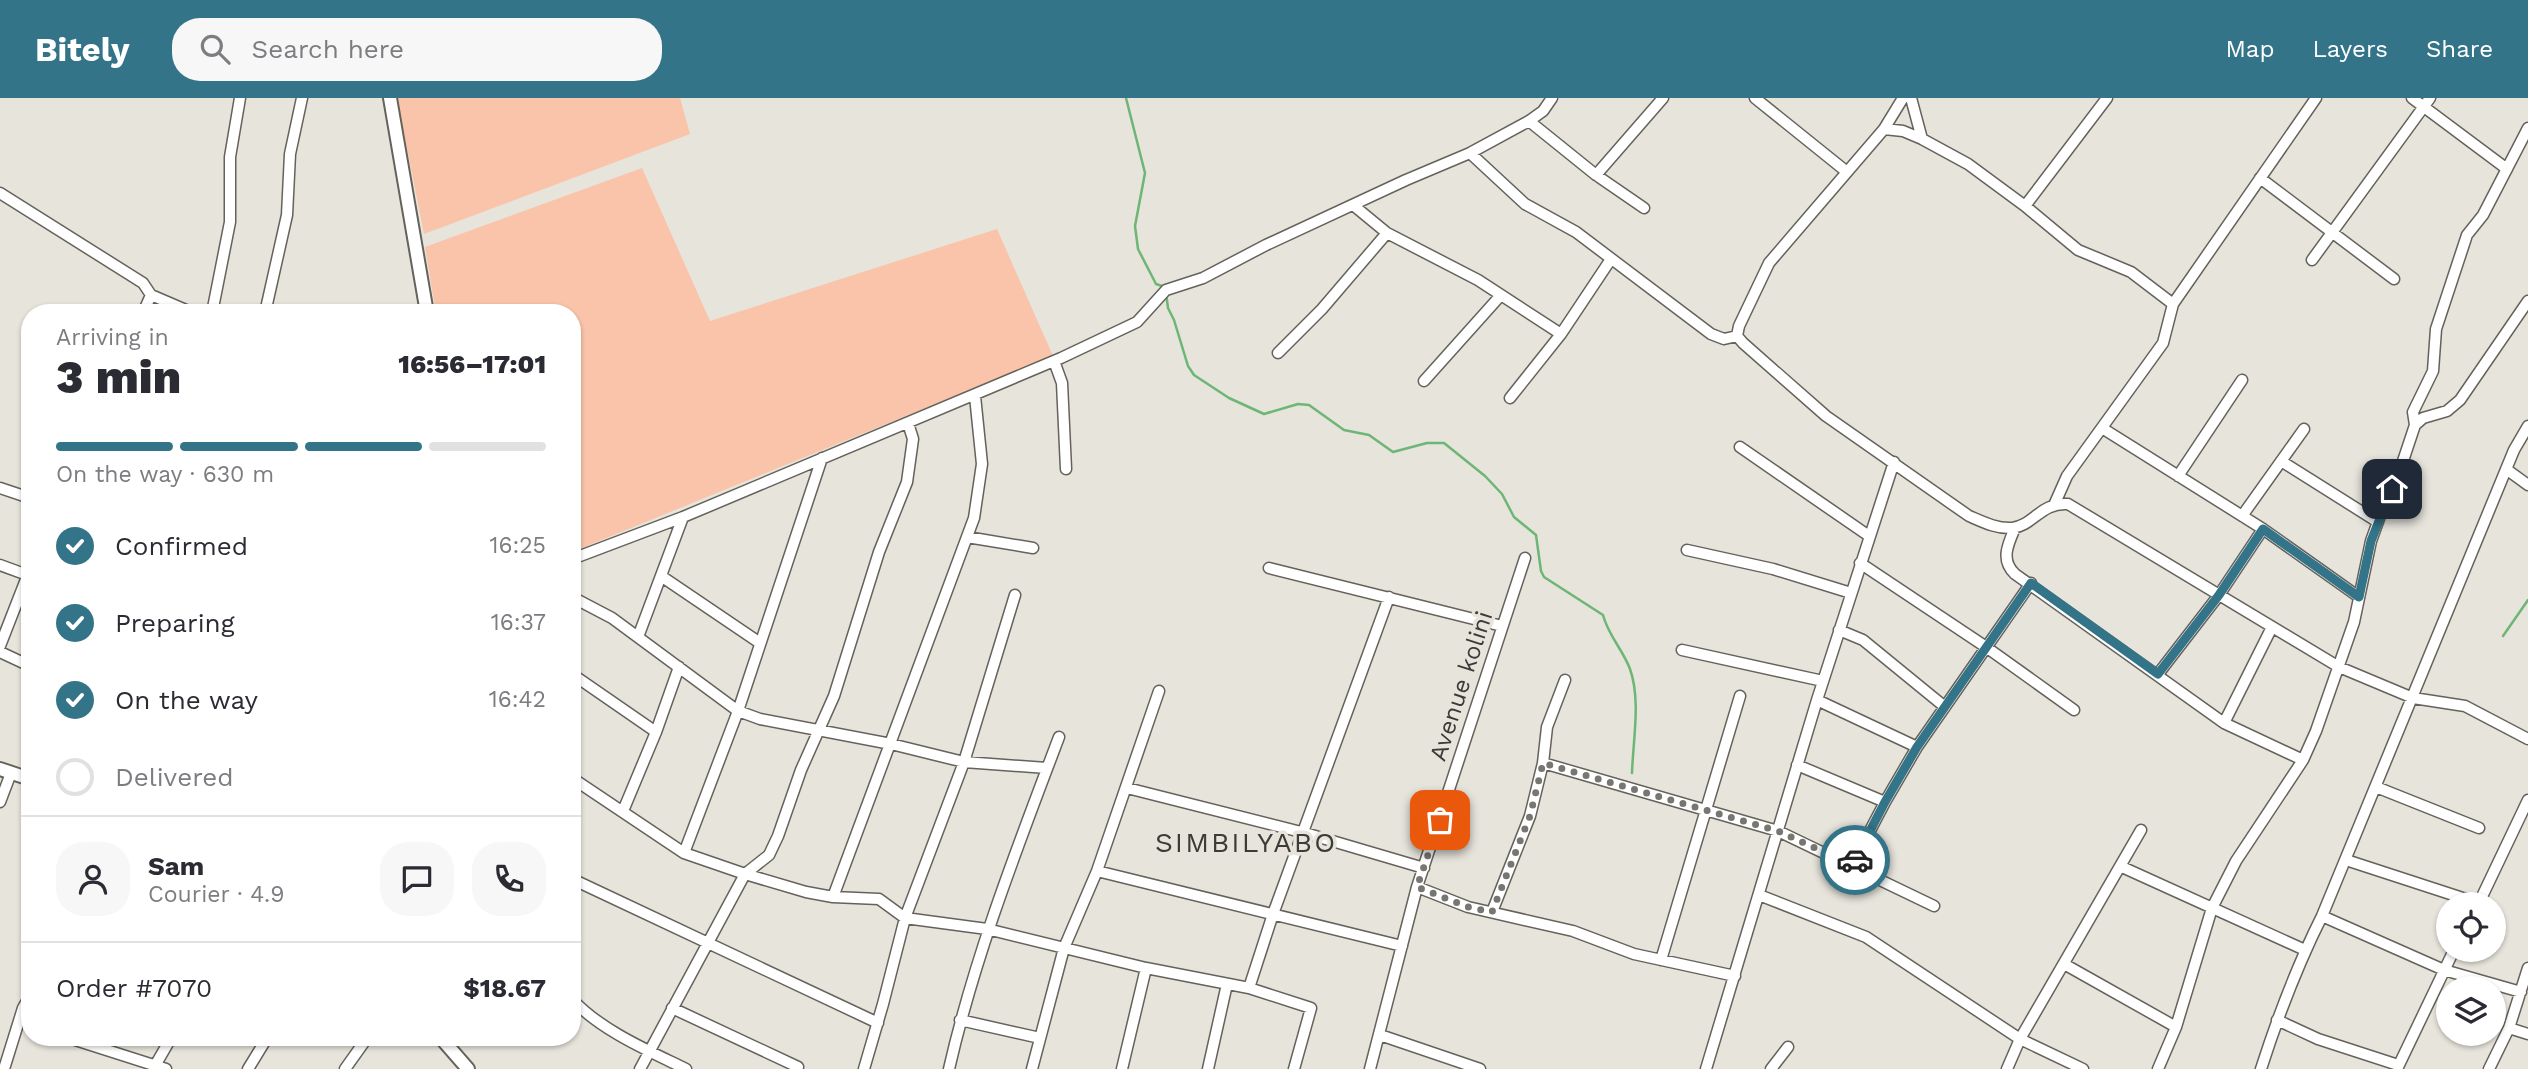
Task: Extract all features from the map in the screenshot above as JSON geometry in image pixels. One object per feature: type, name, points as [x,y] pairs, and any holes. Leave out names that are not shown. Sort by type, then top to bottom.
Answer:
[{"type":"street","points":[[214,304],[230,222],[230,157],[240,98]]},
{"type":"street","points":[[267,304],[287,215],[290,154],[302,98]]},
{"type":"street","points":[[390,98],[425,304]]},
{"type":"street","points":[[581,556],[683,517],[975,396],[1137,322],[1166,290],[1203,278],[1266,245],[1470,153],[1529,121],[1543,111],[1552,98]]},
{"type":"street","points":[[1596,175],[1663,98]]},
{"type":"street","points":[[1755,98],[1847,172]]},
{"type":"street","points":[[1737,336],[1739,326],[1769,263],[1884,129],[1903,98]]},
{"type":"street","points":[[1911,98],[1922,139]]},
{"type":"street","points":[[2025,206],[2107,98]]},
{"type":"street","points":[[1737,336],[1826,416],[1969,516],[1995,527],[2015,528],[2055,503],[2067,476],[2163,343],[2173,304],[2316,98]]},
{"type":"street","points":[[2412,98],[2427,102],[2507,169]]},
{"type":"street","points":[[2312,260],[2427,102]]},
{"type":"street","points":[[1529,121],[1596,175],[1644,208]]},
{"type":"street","points":[[2158,1069],[2176,1027],[2212,908],[2236,861],[2303,760],[2316,731],[2339,667],[2359,597],[2371,541],[2399,474],[2415,425],[2413,412],[2432,371],[2436,329],[2467,235],[2483,215],[2528,128]]},
{"type":"street","points":[[1884,129],[1903,131],[1968,164],[2078,250],[2131,272],[2173,304]]},
{"type":"street","points":[[1470,153],[1525,204],[1576,232],[1711,334],[1724,339],[1737,336]]},
{"type":"street","points":[[2260,178],[2394,278]]},
{"type":"street","points":[[0,193],[143,283],[151,295],[172,304]]},
{"type":"street","points":[[1353,205],[1387,233],[1478,280],[1560,334]]},
{"type":"street","points":[[1278,353],[1322,309],[1387,233]]},
{"type":"street","points":[[1510,397],[1560,334],[1611,259]]},
{"type":"street","points":[[147,304],[151,295]]},
{"type":"street","points":[[1424,382],[1501,295]]},
{"type":"street","points":[[2415,425],[2423,418],[2447,411],[2460,400],[2528,301]]},
{"type":"street","points":[[1054,361],[1062,383],[1066,469]]},
{"type":"street","points":[[2178,476],[2242,380]]},
{"type":"street","points":[[833,897],[974,518],[982,464],[975,396]]},
{"type":"street","points":[[640,1069],[745,874],[769,855],[778,836],[802,770],[834,696],[879,552],[907,481],[913,439],[908,423]]},
{"type":"street","points":[[2261,1069],[2305,950],[2346,860],[2507,469],[2528,426]]},
{"type":"street","points":[[2102,428],[2263,529],[2359,597]]},
{"type":"street","points":[[2242,516],[2304,429]]},
{"type":"street","points":[[1740,447],[1870,536]]},
{"type":"street","points":[[684,853],[738,711],[822,458]]},
{"type":"street","points":[[2281,461],[2378,522]]},
{"type":"street","points":[[1709,1068],[1797,765],[1894,462]]},
{"type":"street","points":[[2507,469],[2528,485]]},
{"type":"street","points":[[0,488],[21,495]]},
{"type":"street","points":[[2055,503],[2068,504],[2339,667],[2413,698],[2465,706],[2528,739]]},
{"type":"street","points":[[638,637],[683,517]]},
{"type":"street","points":[[2015,528],[2006,556],[2009,567],[2224,723],[2303,760]]},
{"type":"street","points":[[2158,674],[2219,595],[2263,529]]},
{"type":"street","points":[[967,537],[1033,548]]},
{"type":"street","points":[[1687,550],[1773,569],[1851,593]]},
{"type":"street","name":"Avenue kolini","points":[[1370,1069],[1417,887],[1525,558]]},
{"type":"street","points":[[1860,563],[1986,647],[2074,710]]},
{"type":"street","points":[[0,565],[21,571]]},
{"type":"street","points":[[1269,568],[1502,626]]},
{"type":"street","points":[[661,576],[760,643]]},
{"type":"street","points":[[1852,865],[1917,747],[2031,583]]},
{"type":"street","points":[[0,646],[21,593]]},
{"type":"street","points":[[863,1069],[878,1023],[905,918],[964,762],[1015,595]]},
{"type":"street","points":[[1249,988],[1273,914],[1305,833],[1389,597]]},
{"type":"street","points":[[581,602],[612,618],[738,711],[760,719],[891,744],[964,762],[1047,768]]},
{"type":"street","points":[[2224,723],[2272,627]]},
{"type":"street","points":[[1839,631],[1863,640],[1945,707]]},
{"type":"street","points":[[1682,650],[1823,681]]},
{"type":"street","points":[[0,652],[21,662]]},
{"type":"street","points":[[623,811],[656,732],[679,667]]},
{"type":"street","points":[[581,680],[656,732]]},
{"type":"street","points":[[1492,912],[1530,816],[1543,763],[1547,727],[1565,680]]},
{"type":"street","points":[[1032,1069],[1064,948],[1097,872],[1159,691]]},
{"type":"street","points":[[1661,960],[1740,696]]},
{"type":"street","points":[[1817,700],[1917,747]]},
{"type":"street","points":[[949,1069],[960,1020],[988,929],[1059,737]]},
{"type":"street","points":[[1543,763],[1778,831],[1934,906]]},
{"type":"street","points":[[1797,765],[1885,802]]},
{"type":"street","points":[[0,802],[5,771]]},
{"type":"street","points":[[581,784],[684,853],[745,874],[807,892],[879,900],[905,918],[988,929],[1146,968],[1249,988],[1311,1008],[1294,1069]]},
{"type":"street","points":[[2376,787],[2479,828]]},
{"type":"street","points":[[1127,788],[1305,833],[1424,868]]},
{"type":"street","points":[[2484,892],[2528,800]]},
{"type":"street","points":[[2007,1069],[2021,1039],[2141,830]]},
{"type":"street","points":[[2346,860],[2442,892]]},
{"type":"street","points":[[2122,867],[2305,950]]},
{"type":"street","points":[[1097,872],[1402,946]]},
{"type":"street","points":[[581,883],[878,1023]]},
{"type":"street","points":[[1417,887],[1468,907],[1573,931],[1634,954],[1734,976]]},
{"type":"street","points":[[1759,895],[1867,937],[2021,1039],[2083,1069]]},
{"type":"street","points":[[2322,916],[2444,970],[2521,992]]},
{"type":"street","points":[[2277,1020],[2318,1040],[2398,1067],[2448,962]]},
{"type":"street","points":[[2064,964],[2176,1027]]},
{"type":"street","points":[[1122,1069],[1146,968]]},
{"type":"street","points":[[2489,1069],[2508,1028],[2528,968]]},
{"type":"street","points":[[1208,1069],[1227,984]]},
{"type":"street","points":[[671,1008],[798,1067]]},
{"type":"street","points":[[581,1009],[648,1051],[686,1069]]},
{"type":"street","points":[[4,1069],[21,1017]]},
{"type":"street","points":[[960,1020],[1040,1038]]},
{"type":"street","points":[[2508,1028],[2528,1034]]},
{"type":"street","points":[[1380,1035],[1480,1069]]},
{"type":"street","points":[[94,1046],[161,1067],[168,1046]]},
{"type":"street","points":[[248,1069],[262,1046]]},
{"type":"street","points":[[345,1069],[361,1046]]},
{"type":"street","points":[[447,1046],[467,1069]]},
{"type":"street","points":[[1771,1069],[1788,1047]]},
{"type":"shaded area","points":[[397,98],[680,98],[690,134],[424,234]]},
{"type":"shaded area","points":[[642,168],[710,321],[997,229],[1053,356],[581,548],[581,304],[434,304],[425,247]]},
{"type":"waterway","points":[[1126,98],[1145,173],[1135,226],[1138,249],[1156,284],[1165,287]]},
{"type":"waterway","points":[[1166,293],[1168,308],[1188,366],[1194,375],[1229,398],[1264,414],[1298,404],[1309,405],[1344,430],[1369,435],[1393,452],[1427,443],[1444,443],[1485,476],[1502,494],[1514,517],[1536,535],[1544,577],[1603,615],[1627,662],[1633,681],[1636,707],[1632,773]]},
{"type":"waterway","points":[[2503,636],[2528,600]]},
{"type":"way so far","points":[[1440,820],[1417,887],[1468,907],[1492,912],[1530,816],[1543,763],[1778,831],[1852,865],[1855,860]]},
{"type":"district","name":"SIMBILYABO","points":[[1246,842]]},
{"type":"route","points":[[1855,860],[1917,747],[2031,583],[2158,674],[2219,595],[2263,529],[2359,597],[2371,541],[2392,489]]}]
